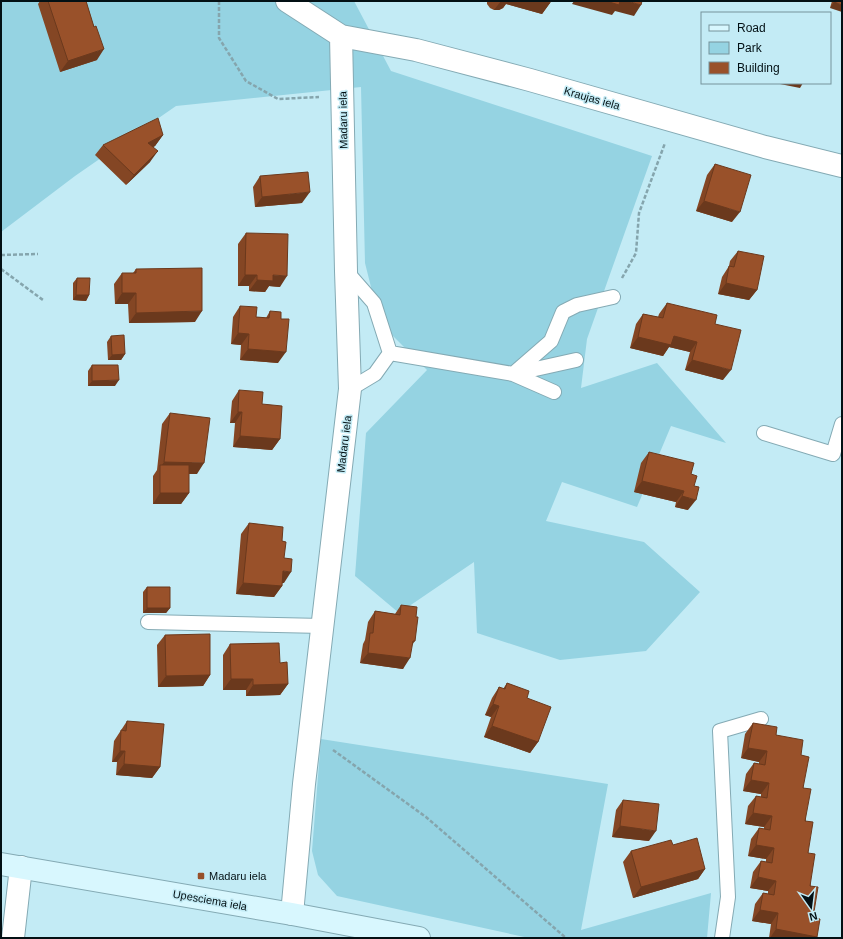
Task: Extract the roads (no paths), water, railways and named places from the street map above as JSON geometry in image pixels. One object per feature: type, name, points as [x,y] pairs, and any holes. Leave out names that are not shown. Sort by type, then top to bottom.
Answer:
[{"type":"main road","name":"Upesciema iela","points":[[11,865],[292,914],[419,938]]},
{"type":"street","points":[[286,1],[341,36]]},
{"type":"street","name":"Madaru iela","points":[[292,914],[304,784],[350,388],[341,36]]},
{"type":"street","name":"Kraujas iela","points":[[341,36],[416,50],[842,166]]},
{"type":"street","points":[[11,865],[13,938]]},
{"type":"lane","points":[[346,272],[374,303],[390,353]]},
{"type":"lane","points":[[513,374],[551,341],[563,312],[577,305],[613,297]]},
{"type":"lane","points":[[390,353],[513,374],[554,392]]},
{"type":"lane","points":[[350,388],[375,374],[390,353]]},
{"type":"lane","points":[[513,374],[576,360]]},
{"type":"lane","points":[[764,433],[833,454],[842,424]]},
{"type":"lane","points":[[148,622],[323,626]]},
{"type":"lane","points":[[722,938],[728,897],[720,731],[761,719]]},
{"type":"place","name":"Madaru iela","points":[[201,876]]}]
